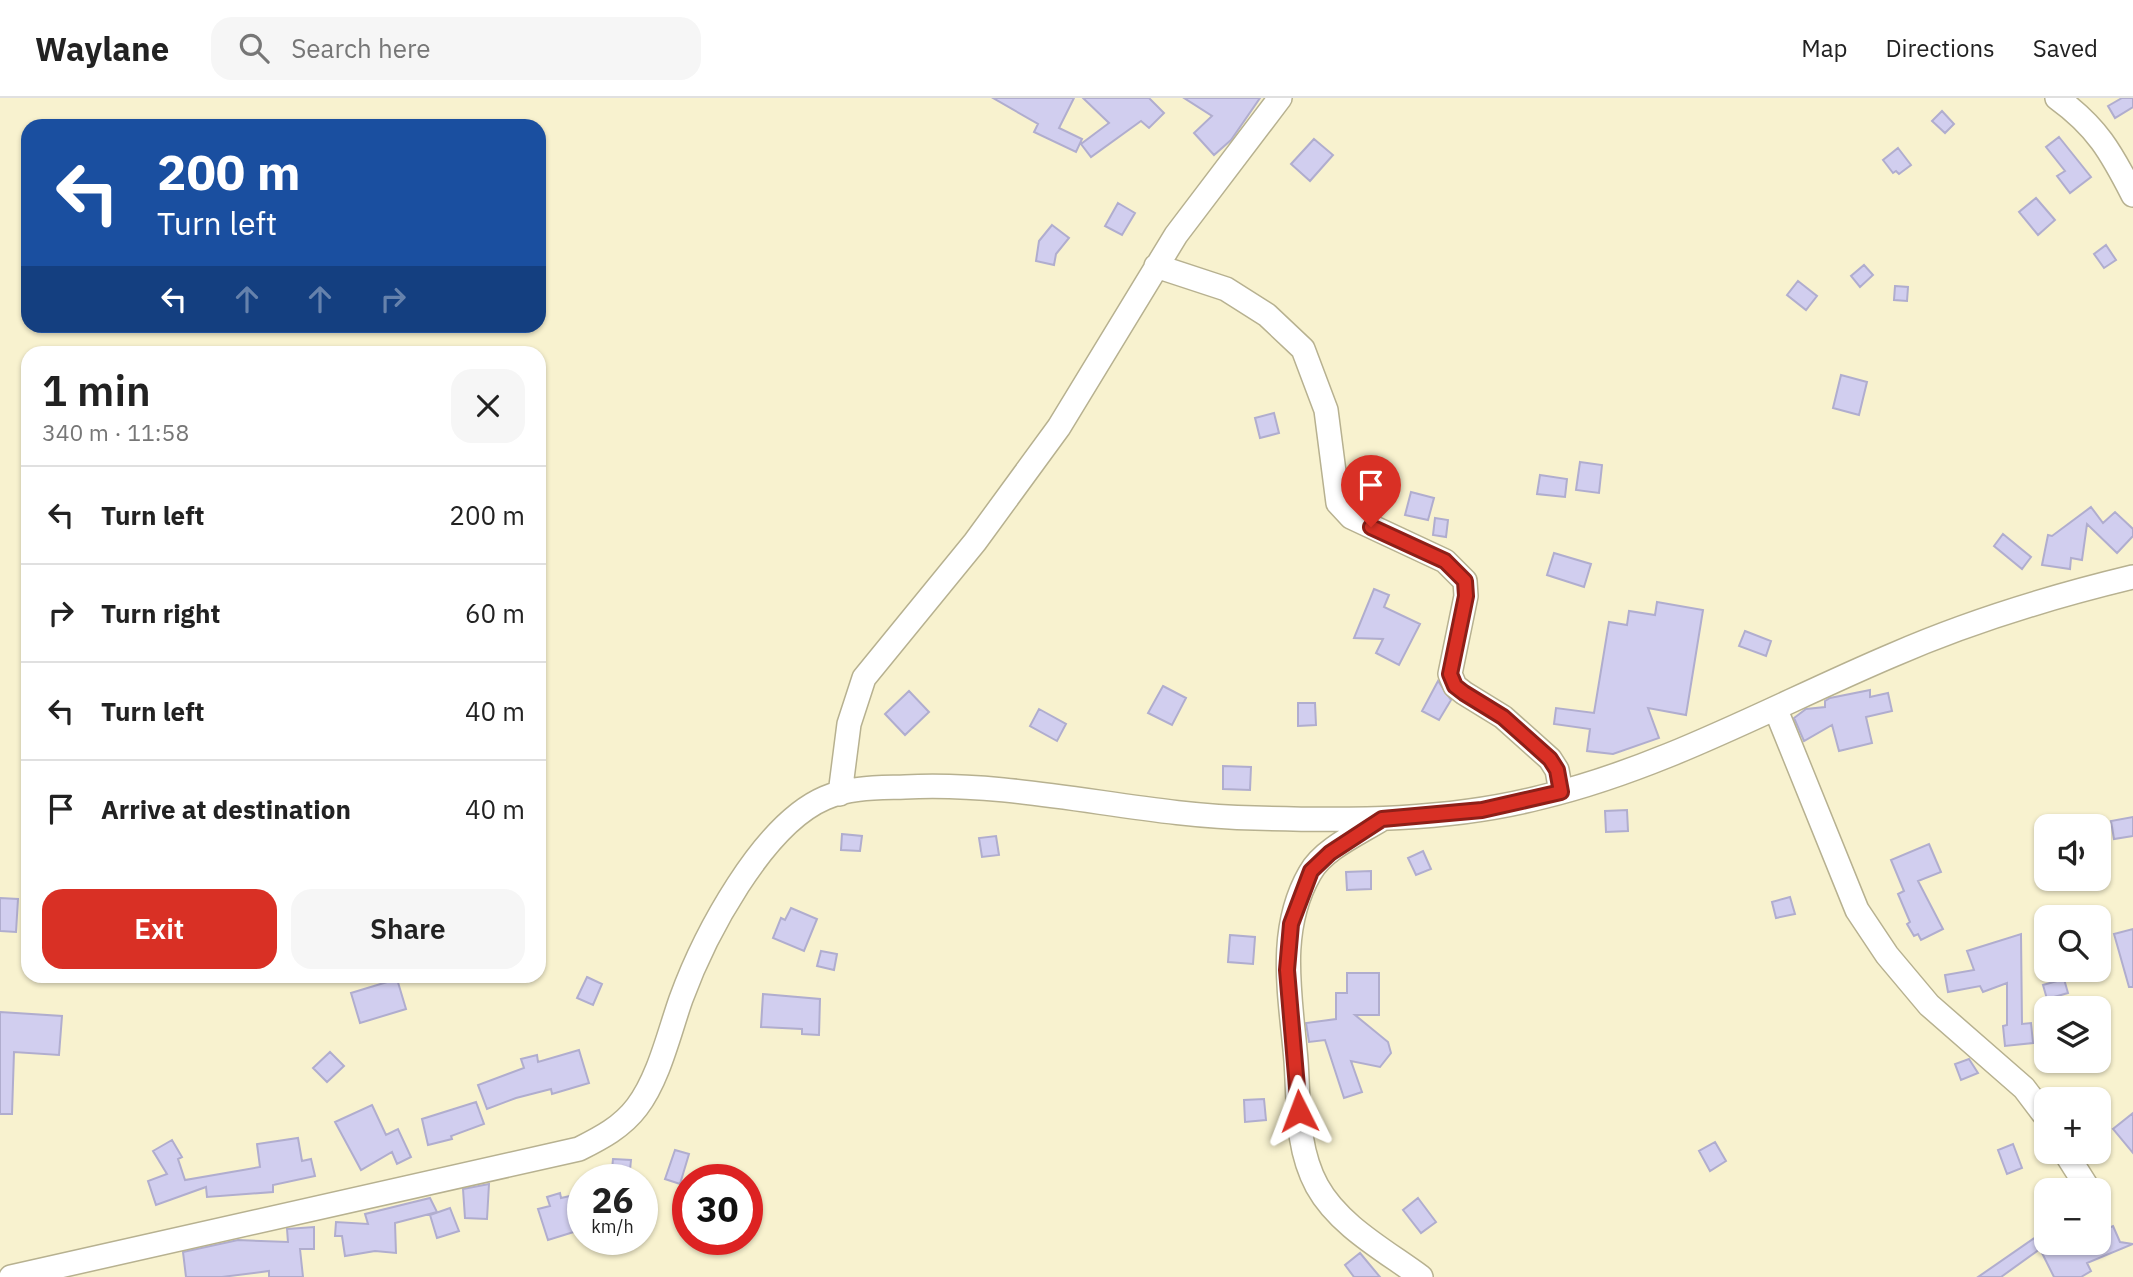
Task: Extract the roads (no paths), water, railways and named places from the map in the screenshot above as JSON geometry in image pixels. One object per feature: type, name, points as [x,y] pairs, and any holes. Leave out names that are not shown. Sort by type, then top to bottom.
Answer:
[{"type":"street","points":[[840,794],[849,724],[864,678],[975,542],[1059,428],[1156,266],[1280,98]]},
{"type":"street","points":[[2057,98],[2087,120],[2114,158],[2133,195]]},
{"type":"street","points":[[1156,266],[1226,289],[1267,314],[1303,349],[1326,410],[1338,503],[1351,517],[1445,561],[1465,581],[1466,596],[1450,674],[1455,686],[1503,717],[1550,759],[1557,770],[1561,792]]},
{"type":"street","points":[[11,1277],[579,1149],[609,1135],[638,1106],[657,1065],[694,963],[727,903],[790,818],[827,797],[864,789],[937,785],[1051,793],[1205,816],[1382,819],[1482,810],[1561,792],[1632,770],[1776,710],[1891,655],[1985,617],[2133,577]]},
{"type":"street","points":[[1776,710],[1837,865],[1865,921],[1887,955],[1929,1005],[2024,1088],[2034,1101]]},
{"type":"street","points":[[1382,819],[1330,853],[1311,871],[1291,924],[1287,970],[1290,1012],[1301,1138],[1318,1188],[1340,1217],[1421,1277]]}]
